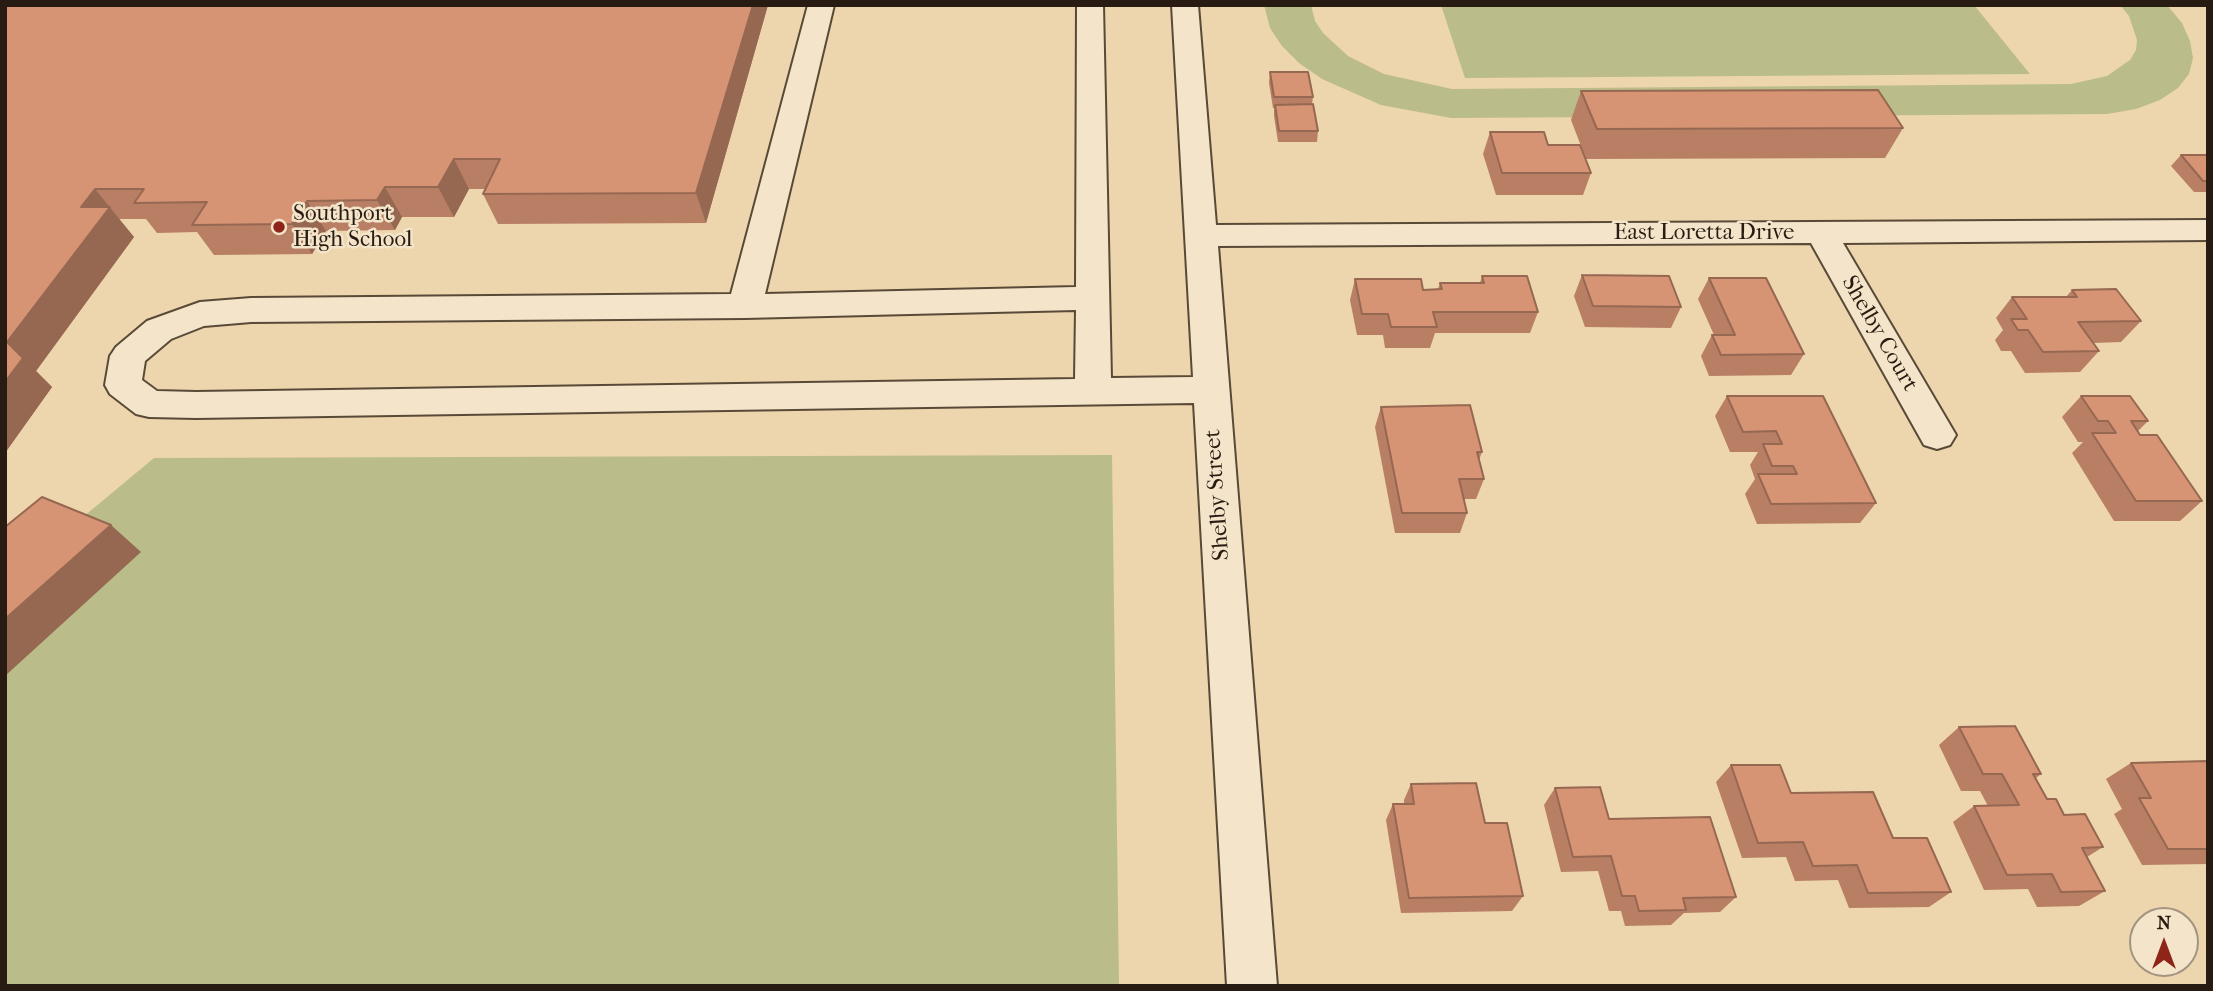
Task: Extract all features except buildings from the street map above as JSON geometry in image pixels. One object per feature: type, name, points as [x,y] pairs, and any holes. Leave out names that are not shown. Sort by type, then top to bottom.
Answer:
[{"type":"street","points":[[745,306],[821,5]]},
{"type":"street","points":[[1090,5],[1093,390]]},
{"type":"street","name":"Shelby Street","points":[[1185,5],[1252,986]]},
{"type":"street","name":"East Loretta Drive","points":[[1201,236],[2208,230]]},
{"type":"street","name":"Shelby Court","points":[[1821,232],[1937,435]]},
{"type":"street","points":[[1093,298],[745,306],[251,310],[200,314],[159,330],[128,356],[123,385],[149,404],[196,405],[1211,390]]},
{"type":"green space","points":[[1264,5],[1311,5],[1315,21],[1323,33],[1348,56],[1384,74],[1452,89],[2071,84],[2107,76],[2130,60],[2136,50],[2137,40],[2129,16],[2120,5],[2167,5],[2182,23],[2190,41],[2193,58],[2189,74],[2178,88],[2160,100],[2136,109],[2107,114],[1451,118],[1381,105],[1322,79],[1299,63],[1282,46],[1270,28]]},
{"type":"green space","points":[[1441,5],[1974,5],[2030,74],[1465,78]]},
{"type":"green space","points":[[1112,455],[1119,986],[5,986],[5,582],[154,458]]},
{"type":"place","name":"Southport High School","points":[[279,227]]}]
